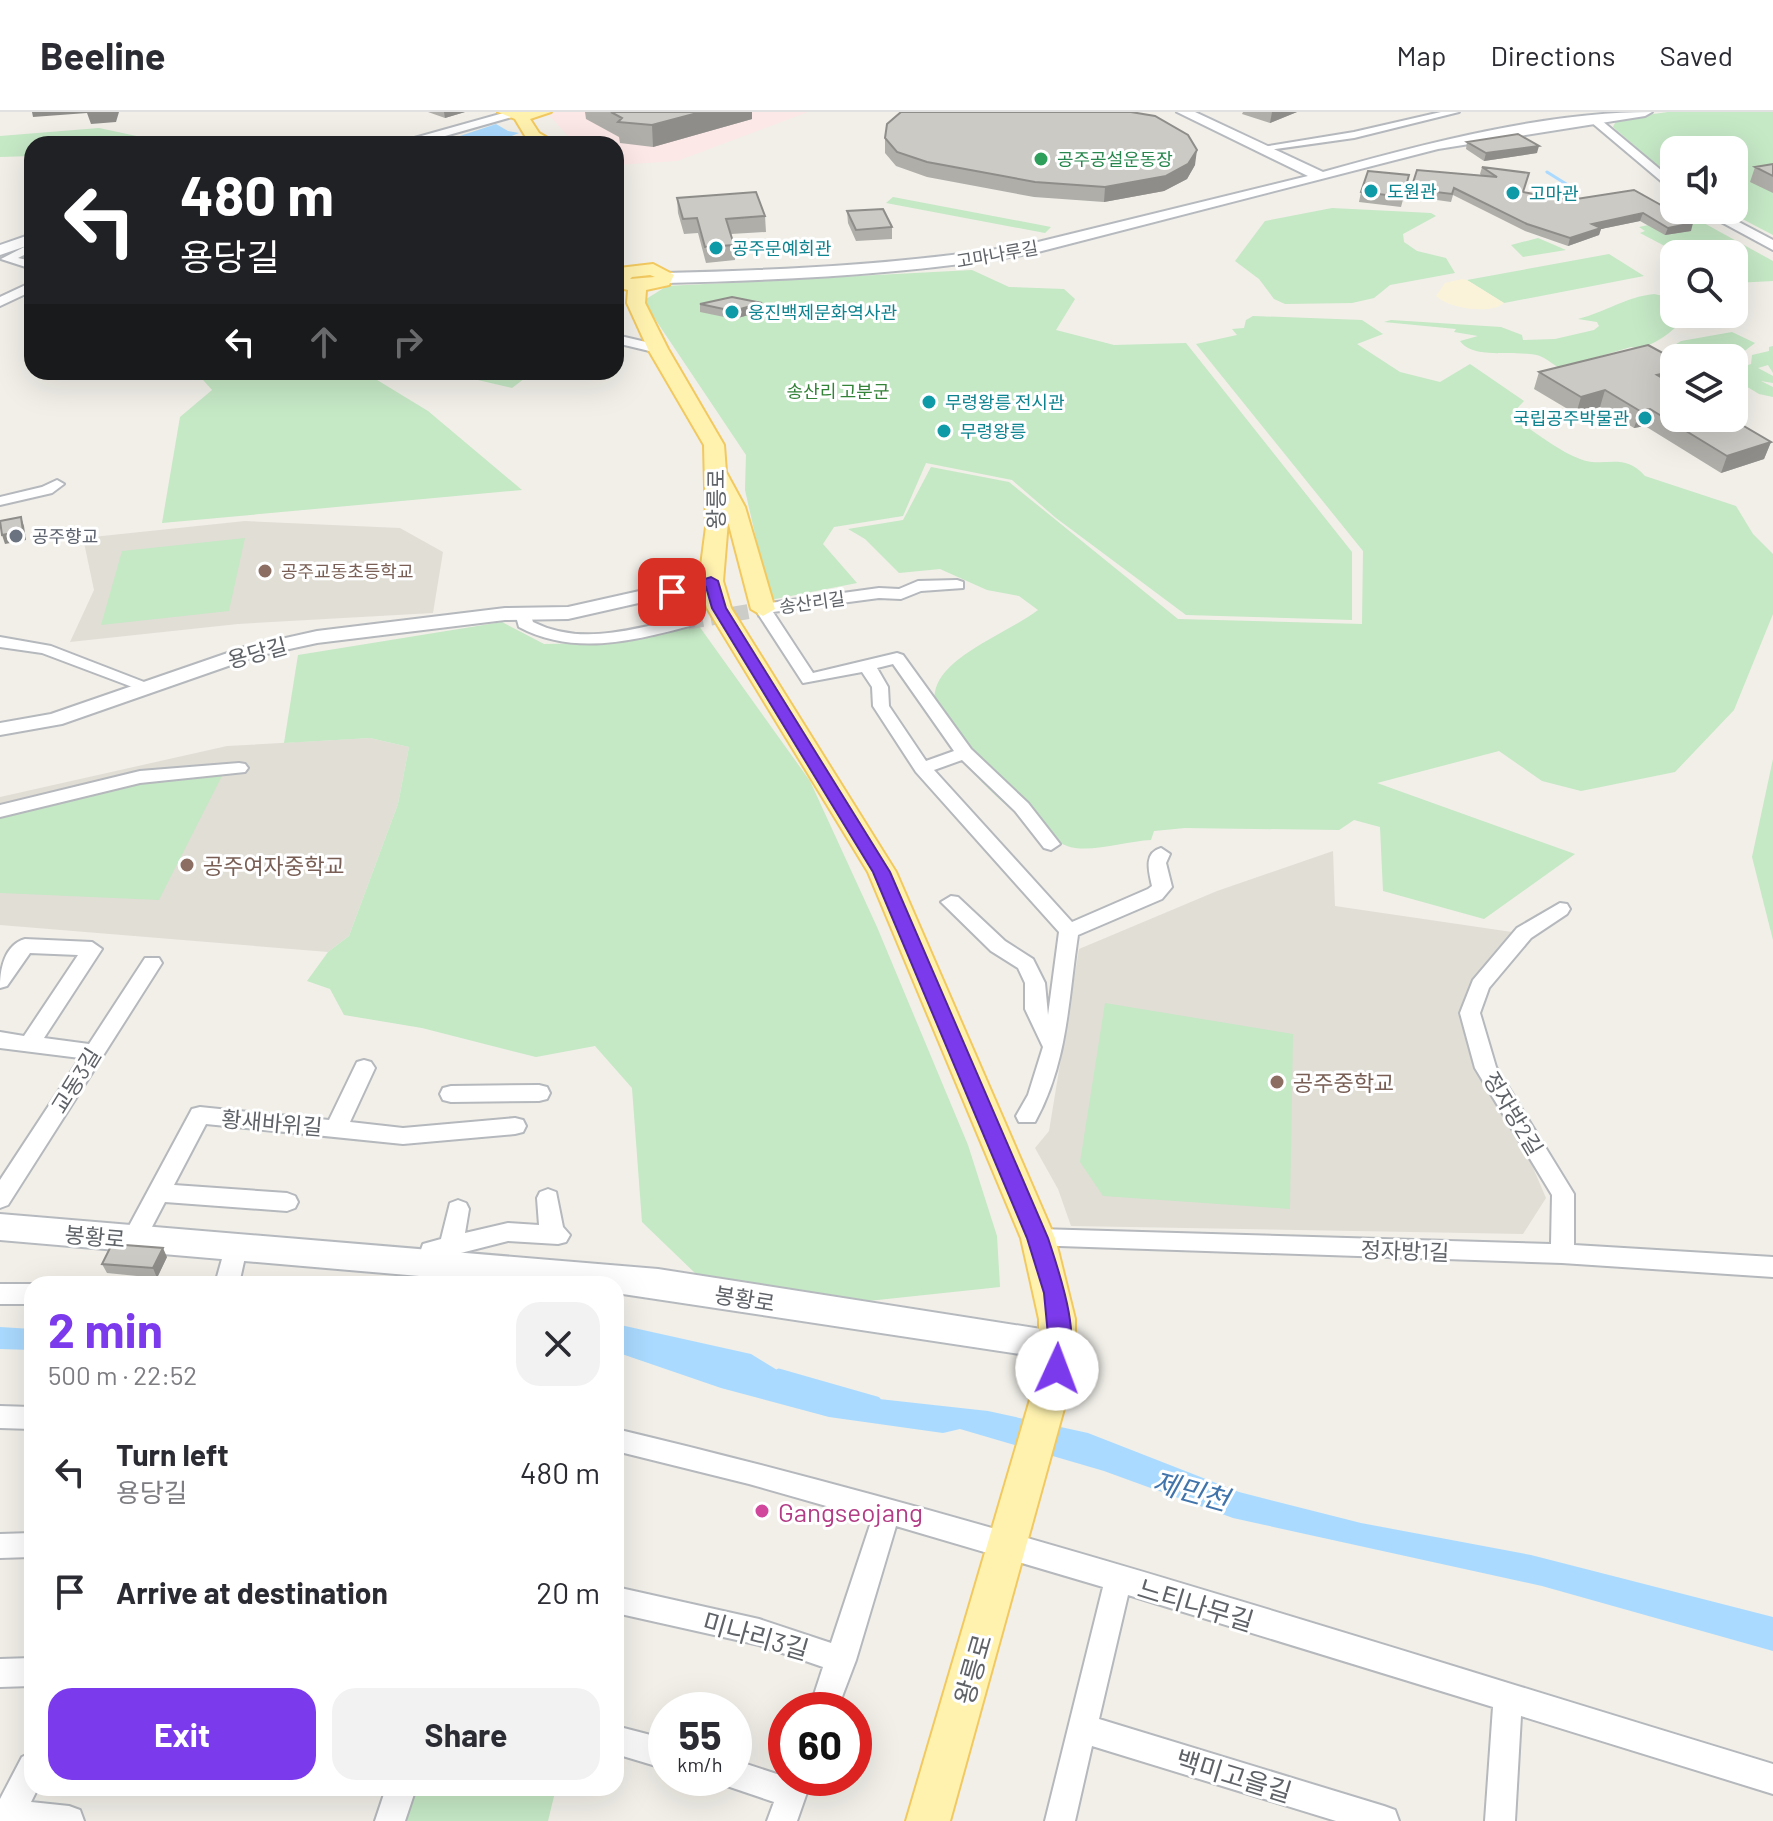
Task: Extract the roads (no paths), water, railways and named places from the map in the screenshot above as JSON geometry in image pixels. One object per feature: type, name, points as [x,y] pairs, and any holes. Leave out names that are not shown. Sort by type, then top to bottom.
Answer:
[{"type":"main road","points":[[1184,112],[1322,177]]},
{"type":"main road","name":"고마나루길","points":[[665,278],[784,275],[972,260],[1034,248],[1322,177],[1462,139],[1595,115],[1645,112]]},
{"type":"main road","points":[[435,136],[519,114],[533,136]]},
{"type":"main road","points":[[0,250],[24,242]]},
{"type":"main road","name":"왕릉로","points":[[627,274],[652,286],[665,278]]},
{"type":"main road","name":"왕릉로","points":[[627,274],[636,303],[658,349],[714,445],[717,527],[711,581],[719,608],[882,872],[1038,1238],[1054,1293],[1059,1358],[928,1821]]},
{"type":"main road","points":[[715,471],[730,493],[740,519],[763,609]]},
{"type":"main road","name":"봉황로","points":[[0,1227],[235,1248],[440,1254],[605,1276]]},
{"type":"main road","name":"봉황로","points":[[624,1278],[1059,1358]]},
{"type":"street","points":[[1262,148],[1368,133],[1454,112]]},
{"type":"street","points":[[1595,115],[1660,175]]},
{"type":"street","points":[[1732,224],[1773,246]]},
{"type":"street","points":[[24,251],[7,259],[24,263]]},
{"type":"street","points":[[0,286],[24,289]]},
{"type":"street","points":[[0,302],[24,290]]},
{"type":"street","points":[[624,341],[658,349]]},
{"type":"street","points":[[0,501],[57,484]]},
{"type":"street","name":"용당길","points":[[0,729],[55,720],[252,651],[317,637],[523,613],[568,613],[711,581]]},
{"type":"street","name":"송산리길","points":[[763,609],[901,594],[918,586],[957,585]]},
{"type":"street","points":[[763,609],[809,679],[897,658],[965,753],[1039,825],[1051,844]]},
{"type":"street","points":[[523,613],[525,624],[538,633],[556,638],[583,639],[688,622]]},
{"type":"street","points":[[0,642],[60,654],[149,687]]},
{"type":"street","points":[[0,658],[21,645]]},
{"type":"street","points":[[867,666],[880,687],[881,706],[922,768],[1069,931],[1054,1048],[1044,1092],[1027,1116]]},
{"type":"street","points":[[922,768],[965,753]]},
{"type":"street","points":[[0,811],[140,777],[239,768]]},
{"type":"street","points":[[1069,931],[1155,894],[1162,887],[1157,863],[1161,854]]},
{"type":"street","points":[[951,902],[998,946],[1026,964],[1035,983],[1035,1009],[1054,1048]]},
{"type":"street","name":"정자방2길","points":[[1560,909],[1524,933],[1480,985],[1470,1013],[1486,1068],[1563,1194],[1562,1254]]},
{"type":"street","points":[[0,981],[25,946],[92,949],[29,1044]]},
{"type":"street","name":"교동3길","points":[[0,1199],[152,963]]},
{"type":"street","points":[[0,1040],[92,1052]]},
{"type":"street","name":"황새바위길","points":[[336,1128],[364,1068]]},
{"type":"street","points":[[477,1128],[482,1087]]},
{"type":"street","points":[[451,1094],[482,1087],[539,1093]]},
{"type":"street","name":"황새바위길","points":[[134,1239],[200,1115],[403,1136],[515,1126]]},
{"type":"street","points":[[157,1193],[287,1202]]},
{"type":"street","name":"봉황로","points":[[440,1254],[508,1232],[555,1234],[548,1198]]},
{"type":"street","points":[[440,1254],[458,1209]]},
{"type":"street","name":"정자방1길","points":[[1038,1238],[1562,1254],[1773,1267]]},
{"type":"street","points":[[229,1276],[235,1248]]},
{"type":"street","points":[[0,1294],[24,1294]]},
{"type":"street","points":[[0,1417],[24,1418]]},
{"type":"street","name":"느티나무길","points":[[624,1442],[749,1472],[888,1511],[1012,1532],[1118,1579],[1508,1701],[1773,1779]]},
{"type":"street","points":[[830,1692],[888,1511]]},
{"type":"street","points":[[0,1546],[24,1545]]},
{"type":"street","points":[[1060,1821],[1118,1579]]},
{"type":"street","name":"미나리3길","points":[[624,1602],[759,1632],[842,1660]]},
{"type":"street","points":[[0,1673],[24,1672]]},
{"type":"street","points":[[1500,1821],[1508,1701]]},
{"type":"street","name":"백미고을길","points":[[1084,1729],[1384,1821]]},
{"type":"street","points":[[624,1742],[648,1749]]},
{"type":"street","points":[[24,1782],[6,1816],[69,1821]]},
{"type":"street","points":[[752,1782],[790,1797]]},
{"type":"street","points":[[390,1821],[398,1796]]},
{"type":"water","points":[[496,124],[519,133],[512,136],[460,136]]},
{"type":"water","name":"제민천","points":[[624,1326],[751,1354],[782,1373],[870,1398],[988,1411],[1088,1433],[1239,1492],[1361,1523],[1531,1555],[1773,1617],[1773,1651],[1542,1586],[1233,1518],[1104,1471],[960,1429],[943,1433],[829,1417],[721,1388],[624,1355]]},
{"type":"water","points":[[0,1327],[24,1328],[24,1350],[0,1349]]},
{"type":"waterway","points":[[1547,172],[1579,192]]},
{"type":"waterway","name":"제민천","points":[[779,1372],[877,1400]]},
{"type":"tunnel","points":[[688,622],[763,609]]},
{"type":"place","name":"공주공설운동장","points":[[1041,159]]},
{"type":"place","name":"도원관","points":[[1371,191]]},
{"type":"place","name":"고마관","points":[[1513,193]]},
{"type":"place","name":"공주문예회관","points":[[716,248]]},
{"type":"place","name":"웅진백제문화역사관","points":[[732,312]]},
{"type":"place","name":"무령왕릉 전시관","points":[[929,402]]},
{"type":"place","name":"국립공주박물관","points":[[1645,418]]},
{"type":"place","name":"무령왕릉","points":[[944,431]]},
{"type":"place","name":"공주향교","points":[[16,536]]},
{"type":"place","name":"공주교동초등학교","points":[[265,571]]},
{"type":"place","name":"공주여자중학교","points":[[187,865]]},
{"type":"place","name":"공주중학교","points":[[1277,1082]]},
{"type":"place","name":"Gangseojang","points":[[762,1511]]},
{"type":"park label","name":"송산리 고분군","points":[[838,391]]}]
